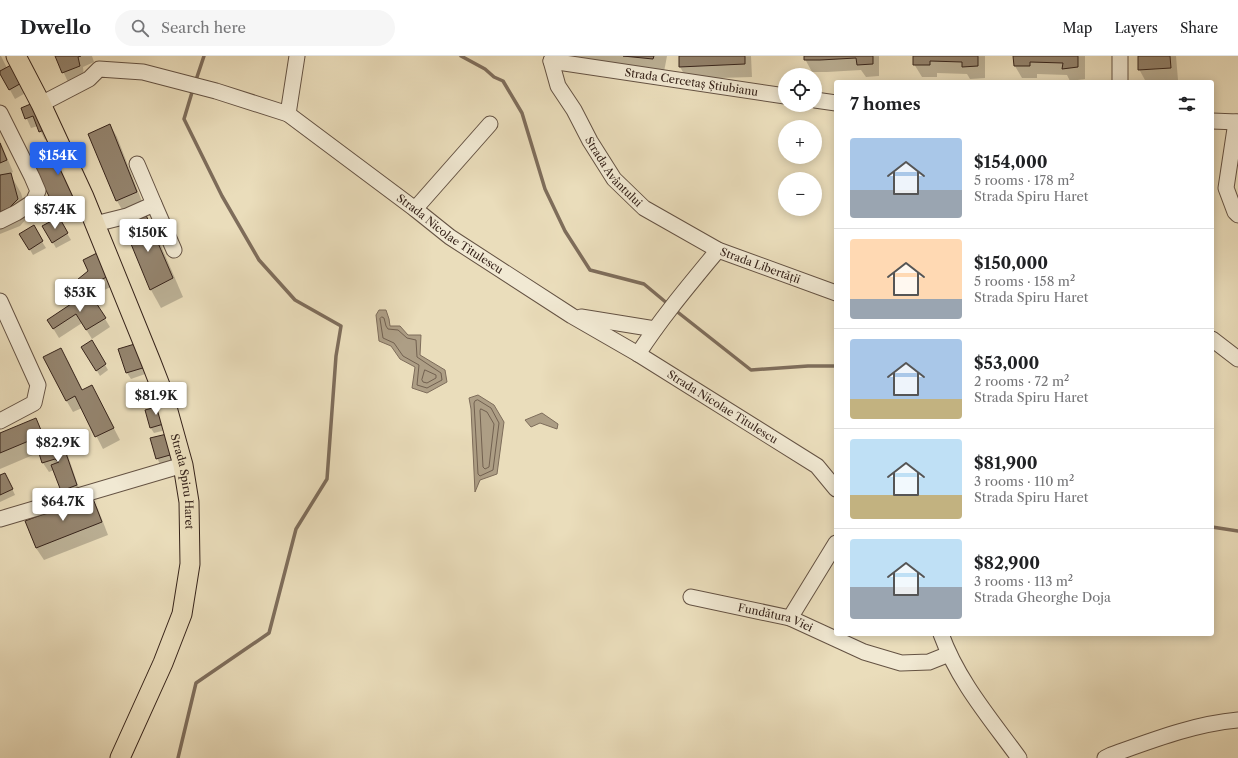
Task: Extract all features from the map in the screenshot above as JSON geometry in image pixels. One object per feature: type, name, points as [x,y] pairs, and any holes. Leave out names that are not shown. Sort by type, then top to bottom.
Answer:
[{"type":"main road","name":"Strada Spiru Haret","points":[[16,56],[41,104],[84,197],[163,393],[183,465],[189,502],[190,564],[182,614],[163,663],[120,758]]},
{"type":"street","points":[[288,114],[297,56]]},
{"type":"street","points":[[1120,56],[1120,80]]},
{"type":"street","name":"Strada Cercetaș Știubianu","points":[[552,58],[778,95]]},
{"type":"street","name":"Strada Avântului","points":[[552,58],[558,86],[574,110],[614,179],[644,208],[718,250]]},
{"type":"street","name":"Strada Nicolae Titulescu","points":[[41,104],[89,79],[99,62],[216,91],[288,114],[450,237],[572,316],[638,354],[817,466],[834,487]]},
{"type":"street","points":[[822,101],[834,103]]},
{"type":"street","points":[[0,113],[38,190],[33,202],[0,221]]},
{"type":"street","points":[[1214,121],[1237,122],[1226,188],[1235,212],[1238,215]]},
{"type":"street","points":[[415,209],[490,124]]},
{"type":"street","points":[[137,164],[174,250]]},
{"type":"street","points":[[95,224],[127,216],[154,204]]},
{"type":"street","name":"Strada Libertății","points":[[638,354],[681,294],[718,250],[834,292]]},
{"type":"street","points":[[0,301],[38,385],[34,403],[0,421]]},
{"type":"street","points":[[572,316],[655,329]]},
{"type":"street","points":[[1214,341],[1238,359]]},
{"type":"street","points":[[0,519],[183,465]]},
{"type":"street","points":[[790,618],[834,546]]},
{"type":"street","name":"Fundătura Viei","points":[[691,597],[790,618],[864,652],[901,663],[929,662],[949,654]]},
{"type":"street","points":[[942,636],[949,654],[968,689],[1019,758]]},
{"type":"street","points":[[1105,758],[1188,728],[1238,720]]},
{"type":"water","points":[[379,310],[386,310],[390,326],[400,326],[408,335],[421,335],[420,355],[445,370],[447,382],[427,393],[412,388],[415,367],[400,359],[391,346],[379,341],[376,315]]},
{"type":"water","points":[[478,395],[494,405],[504,422],[497,474],[480,480],[475,492],[471,409],[469,398]]},
{"type":"water","points":[[542,413],[558,424],[557,429],[540,423],[531,427],[525,420]]},
{"type":"building","points":[[55,56],[81,56],[78,57],[80,66],[62,73]]},
{"type":"building","points":[[623,56],[654,56],[653,59]]},
{"type":"building","points":[[679,56],[745,56],[745,64],[679,67]]},
{"type":"building","points":[[804,56],[873,56],[873,64],[857,65],[856,58],[804,60]]},
{"type":"building","points":[[913,56],[978,56],[978,66],[962,67],[962,62],[930,61],[930,65],[913,65]]},
{"type":"building","points":[[1013,56],[1078,56],[1078,67],[1062,69],[1063,63],[1030,62],[1030,66],[1014,66]]},
{"type":"building","points":[[1138,56],[1170,56],[1171,68],[1138,70]]},
{"type":"building","points":[[24,58],[34,76],[9,90],[0,74],[0,71]]},
{"type":"building","points":[[45,98],[56,125],[39,132],[33,116],[25,119],[21,108]]},
{"type":"building","points":[[110,124],[137,192],[116,201],[88,134]]},
{"type":"building","points":[[0,143],[7,160],[0,163]]},
{"type":"building","points":[[59,145],[88,191],[54,206],[30,159]]},
{"type":"building","points":[[11,173],[18,199],[9,208],[0,212],[0,175]]},
{"type":"building","points":[[146,215],[173,278],[150,290],[124,227]]},
{"type":"building","points":[[59,217],[68,233],[52,243],[42,226]]},
{"type":"building","points":[[34,225],[43,241],[29,250],[19,234]]},
{"type":"building","points":[[103,250],[119,271],[72,294],[67,288],[88,271],[83,260]]},
{"type":"building","points":[[89,292],[106,318],[86,330],[76,314],[53,329],[47,320]]},
{"type":"building","points":[[92,340],[106,364],[96,371],[81,347]]},
{"type":"building","points":[[138,343],[146,367],[126,373],[118,349]]},
{"type":"building","points":[[61,348],[82,390],[92,385],[114,428],[95,437],[75,396],[66,401],[43,357]]},
{"type":"building","points":[[163,405],[167,423],[150,428],[145,410]]},
{"type":"building","points":[[36,418],[43,435],[0,453],[0,433]]},
{"type":"building","points":[[171,433],[177,453],[156,459],[150,438]]},
{"type":"building","points":[[61,439],[77,485],[61,491],[51,465],[59,462],[55,459],[42,463],[37,447]]},
{"type":"building","points":[[5,473],[13,489],[0,495],[0,475]]},
{"type":"building","points":[[92,496],[102,522],[36,548],[25,521]]},
{"type":"waterway","points":[[195,83],[204,56]]},
{"type":"waterway","points":[[461,56],[503,81],[522,113],[545,189],[565,231],[590,270],[644,284],[668,304]]},
{"type":"waterway","points":[[178,758],[196,683],[269,633],[296,529],[327,479],[336,356],[341,326],[295,300],[259,260],[222,196],[184,119],[193,89]]},
{"type":"waterway","points":[[675,310],[751,370],[808,366],[834,366]]},
{"type":"waterway","points":[[1214,527],[1238,531]]}]
